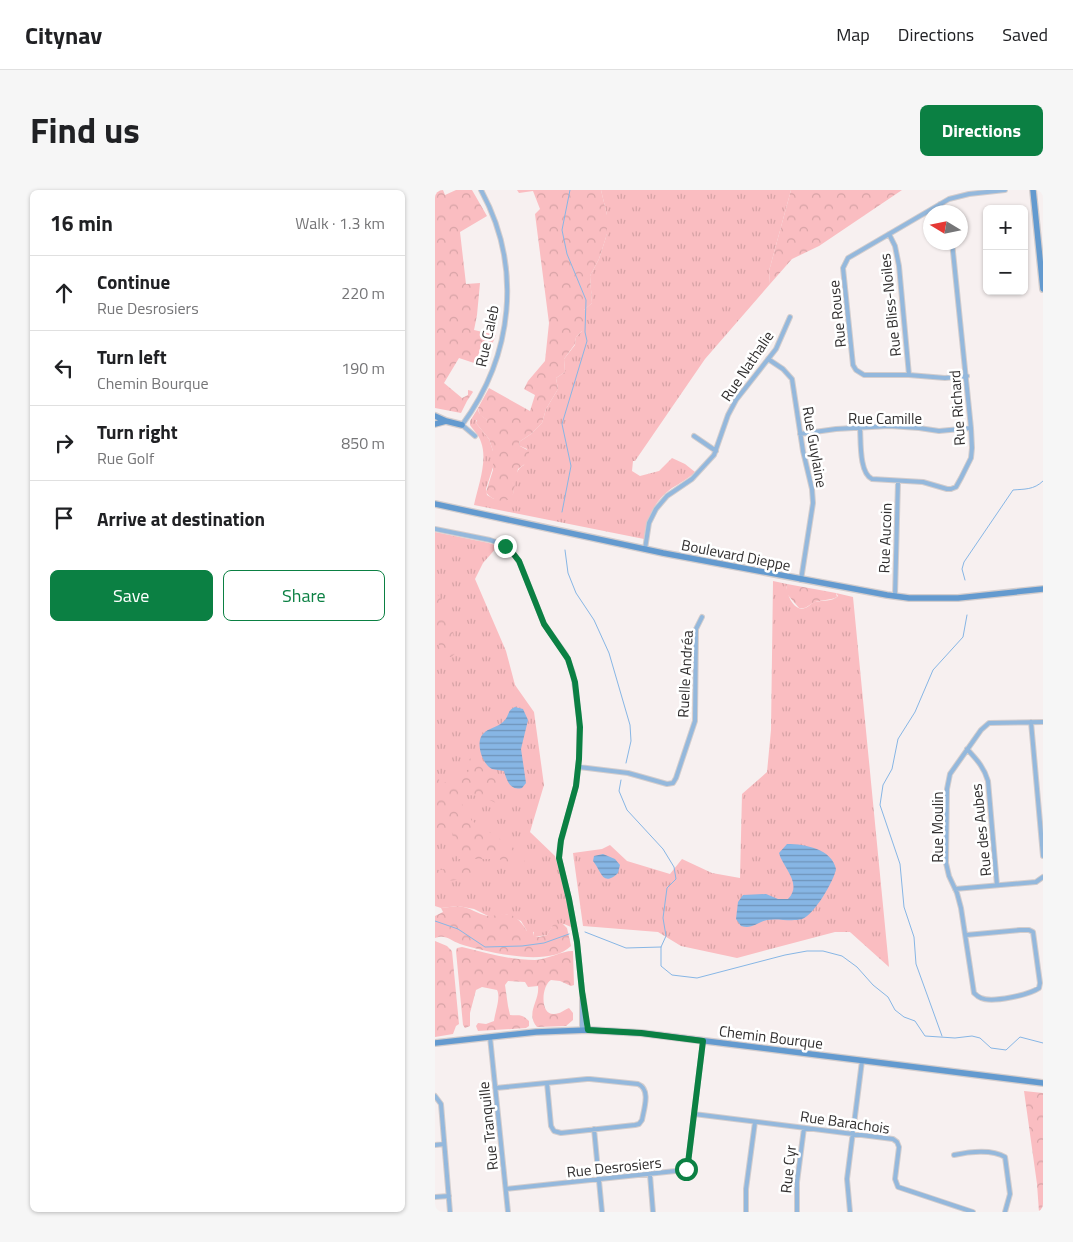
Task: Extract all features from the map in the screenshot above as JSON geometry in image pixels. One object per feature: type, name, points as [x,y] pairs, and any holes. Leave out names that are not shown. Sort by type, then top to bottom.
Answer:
[{"type":"street","name":"Rue Caleb","points":[[463,425],[482,395],[493,372],[503,337],[507,307],[507,277],[502,246],[494,218],[481,190]]},
{"type":"street","name":"Rue Rouse","points":[[967,376],[945,378],[864,374],[855,370],[843,268],[848,258],[940,204],[962,195],[1005,190]]},
{"type":"street","points":[[1033,190],[1043,289]]},
{"type":"street","name":"Rue Bliss-Noiles","points":[[889,234],[895,246],[899,266],[909,375]]},
{"type":"street","name":"Rue Richard","points":[[860,428],[864,471],[872,479],[923,482],[947,490],[956,487],[967,470],[972,448],[971,428],[953,250]]},
{"type":"street","name":"Rue Nathalie","points":[[645,549],[649,523],[656,509],[667,496],[692,479],[716,451],[736,400],[769,359],[790,317]]},
{"type":"street","name":"Rue Guylaine","points":[[769,359],[783,369],[791,379],[812,490],[813,504],[801,580]]},
{"type":"street","points":[[435,416],[445,421],[463,425],[475,436]]},
{"type":"street","points":[[435,424],[445,421]]},
{"type":"street","name":"Rue Camille","points":[[800,434],[860,428],[919,428],[939,431],[971,428]]},
{"type":"street","points":[[694,436],[716,451]]},
{"type":"street","name":"Rue Aucoin","points":[[895,596],[898,481]]},
{"type":"street","name":"Boulevard Dieppe","points":[[435,504],[645,549],[801,580],[895,596],[958,598],[1041,590]]},
{"type":"street","points":[[435,528],[497,542],[508,548],[517,558],[544,624],[566,655],[573,673],[580,727],[579,767],[574,797],[561,840],[559,858],[577,942],[585,1030]]},
{"type":"street","name":"Ruelle Andréa","points":[[579,767],[628,773],[667,784],[673,783],[695,721],[696,629],[702,617]]},
{"type":"street","points":[[1031,722],[1043,856]]},
{"type":"street","name":"Rue Moulin","points":[[965,935],[1029,930],[1033,932],[1041,969],[1039,988],[1032,993],[994,999],[981,999],[974,993],[965,935],[961,908],[946,863],[947,789],[950,774],[981,730],[989,723],[1043,722]]},
{"type":"street","name":"Rue des Aubes","points":[[967,749],[981,764],[988,781],[997,885]]},
{"type":"street","points":[[955,889],[1036,882],[1043,877]]},
{"type":"street","name":"Chemin Bourque","points":[[435,1043],[536,1032],[585,1030],[641,1033],[1043,1083]]},
{"type":"street","name":"Rue Tranquille","points":[[490,1038],[508,1212]]},
{"type":"street","name":"Rue Desrosiers","points":[[506,1189],[679,1172],[686,1169],[703,1041]]},
{"type":"street","points":[[850,1212],[847,1179],[862,1061]]},
{"type":"street","points":[[495,1088],[547,1083],[594,1079],[638,1084],[643,1087],[646,1093],[643,1119],[635,1125],[561,1133],[553,1130],[551,1125],[547,1083]]},
{"type":"street","points":[[435,1096],[441,1104],[450,1212]]},
{"type":"street","name":"Rue Barachois","points":[[694,1114],[891,1139],[897,1142],[899,1147],[895,1181],[899,1188],[973,1212]]},
{"type":"street","points":[[746,1212],[746,1189],[755,1122]]},
{"type":"street","name":"Rue Cyr","points":[[797,1212],[796,1187],[804,1128]]},
{"type":"street","points":[[594,1129],[602,1212]]},
{"type":"street","points":[[435,1145],[444,1144]]},
{"type":"street","points":[[954,1154],[971,1151],[997,1154],[1005,1157],[1010,1194],[1005,1212]]},
{"type":"street","points":[[649,1174],[653,1212]]},
{"type":"street","points":[[435,1197],[449,1196]]},
{"type":"green space","points":[[435,190],[443,190],[445,195],[456,190],[472,190],[487,216],[460,232],[466,284],[480,283],[474,330],[496,335],[483,366],[459,358],[444,383],[462,398],[468,395],[468,390],[473,392],[461,413],[435,408]]},
{"type":"green space","points":[[517,190],[601,190],[607,215],[607,234],[599,259],[590,276],[592,303],[584,310],[584,329],[576,337],[575,344],[564,359],[565,372],[556,378],[558,389],[546,409],[542,423],[519,442],[520,446],[529,451],[529,461],[518,469],[513,494],[510,499],[500,501],[494,499],[486,492],[493,470],[493,451],[489,439],[476,423],[477,419],[487,420],[480,415],[478,408],[489,388],[530,411],[535,395],[524,389],[528,381],[545,361],[549,323],[535,214],[540,209],[533,191],[519,193]]},
{"type":"green space","points":[[601,190],[791,190],[769,271],[770,284],[705,359],[635,461],[633,461],[632,471],[640,476],[659,471],[672,458],[685,464],[695,472],[672,488],[656,504],[649,517],[644,539],[474,505],[482,474],[483,449],[478,435],[470,425],[470,421],[478,408],[480,414],[487,420],[486,422],[476,420],[476,423],[489,439],[493,451],[494,464],[486,489],[487,495],[494,499],[513,494],[517,473],[524,465],[527,449],[520,446],[519,442],[542,423],[546,409],[558,389],[556,378],[565,372],[564,359],[575,345],[576,337],[582,331],[584,310],[592,303],[590,276],[599,259],[607,234],[607,215]]},
{"type":"green space","points":[[791,190],[902,190],[819,246],[792,259],[770,284],[769,271]]},
{"type":"green space","points":[[435,532],[498,546],[483,563],[475,579],[506,651],[515,685],[534,712],[544,785],[530,832],[555,856],[566,895],[571,927],[564,924],[552,927],[547,935],[534,937],[534,932],[527,931],[521,921],[506,914],[490,917],[474,909],[458,906],[441,908],[435,906]]},
{"type":"green space","points":[[773,581],[787,584],[787,592],[791,601],[801,609],[815,602],[833,599],[838,596],[836,593],[853,597],[889,967],[850,932],[835,932],[737,958],[681,946],[658,932],[583,926],[573,853],[602,849],[610,845],[627,861],[670,874],[682,859],[712,873],[740,878],[742,794],[767,772],[771,730]]},
{"type":"green space","points":[[787,584],[836,593],[837,597],[813,603],[805,608],[799,608],[787,594]]},
{"type":"green space","points":[[435,593],[444,603],[452,629],[456,653],[451,657],[444,657],[439,644],[436,627]]},
{"type":"green space","points":[[472,756],[476,756],[483,766],[499,778],[503,788],[496,790],[496,803],[482,797],[467,795],[462,799],[462,804],[472,821],[520,852],[525,862],[523,865],[518,867],[499,859],[458,859],[452,832],[435,830],[435,777],[444,783],[449,780],[458,780],[469,771],[469,760]]},
{"type":"green space","points":[[459,866],[481,869],[470,880],[462,879],[435,883],[435,871]]},
{"type":"green space","points":[[458,906],[488,916],[511,915],[527,931],[533,931],[534,936],[539,937],[547,935],[553,925],[562,923],[567,928],[571,946],[561,953],[533,957],[501,954],[460,944],[445,937],[435,938],[435,916],[443,912],[441,908]]},
{"type":"green space","points":[[435,941],[447,946],[452,951],[459,1024],[456,1026],[453,1034],[435,1037]]},
{"type":"green space","points":[[462,947],[526,960],[535,960],[573,951],[574,985],[571,986],[560,981],[551,980],[545,988],[544,1005],[549,1013],[554,1014],[569,1008],[573,1013],[573,1020],[566,1026],[537,1027],[532,1017],[538,986],[528,987],[525,982],[508,981],[505,985],[510,1015],[524,1017],[529,1021],[529,1026],[526,1028],[478,1031],[476,1026],[478,1023],[486,1024],[494,1021],[498,1001],[497,990],[482,987],[476,990],[470,1013],[470,1026],[465,1028],[463,1025],[456,951],[457,948]]},
{"type":"green space","points":[[1024,1091],[1043,1093],[1043,1212],[1039,1212]]},
{"type":"water","points":[[515,707],[523,709],[528,720],[521,749],[526,783],[522,788],[518,789],[512,787],[504,771],[492,769],[485,763],[480,747],[483,734],[503,722]]},
{"type":"water","points":[[787,844],[817,849],[829,857],[836,869],[828,889],[818,905],[802,919],[771,920],[751,926],[741,926],[736,919],[738,902],[743,895],[766,894],[778,899],[788,899],[792,893],[793,882],[779,853]]},
{"type":"water","points":[[603,854],[615,859],[620,865],[618,873],[608,879],[603,876],[593,861],[594,856]]},
{"type":"waterway","points":[[562,512],[571,466],[562,424],[587,341],[585,332],[586,300],[567,254],[562,230],[570,190]]},
{"type":"waterway","points":[[965,580],[962,569],[964,562],[1013,490],[1032,488],[1043,481]]},
{"type":"waterway","points":[[565,550],[568,573],[576,593],[594,620],[609,653],[630,725],[631,741],[626,763]]},
{"type":"waterway","points":[[942,1036],[916,964],[914,937],[904,907],[900,864],[880,805],[883,785],[892,769],[898,739],[915,712],[933,670],[963,637],[967,615]]},
{"type":"waterway","points":[[621,780],[619,791],[627,810],[663,849],[674,867],[676,879],[667,888],[663,918],[666,936],[661,947],[661,966],[672,975],[697,978],[785,955],[807,951],[823,951],[842,956],[857,967],[873,985],[888,997],[895,1010],[904,1017],[915,1021],[925,1036],[955,1038],[972,1036],[980,1038],[991,1048],[1006,1050],[1020,1037],[1043,1043]]},
{"type":"waterway","points":[[435,921],[458,929],[485,947],[522,946],[544,943],[569,934]]},
{"type":"waterway","points":[[585,932],[626,948],[661,947]]},
{"type":"route","points":[[505,546],[519,561],[544,624],[549,634],[568,659],[575,682],[580,727],[579,759],[576,786],[561,840],[559,858],[577,942],[588,1030],[641,1033],[703,1041],[686,1169]]}]
